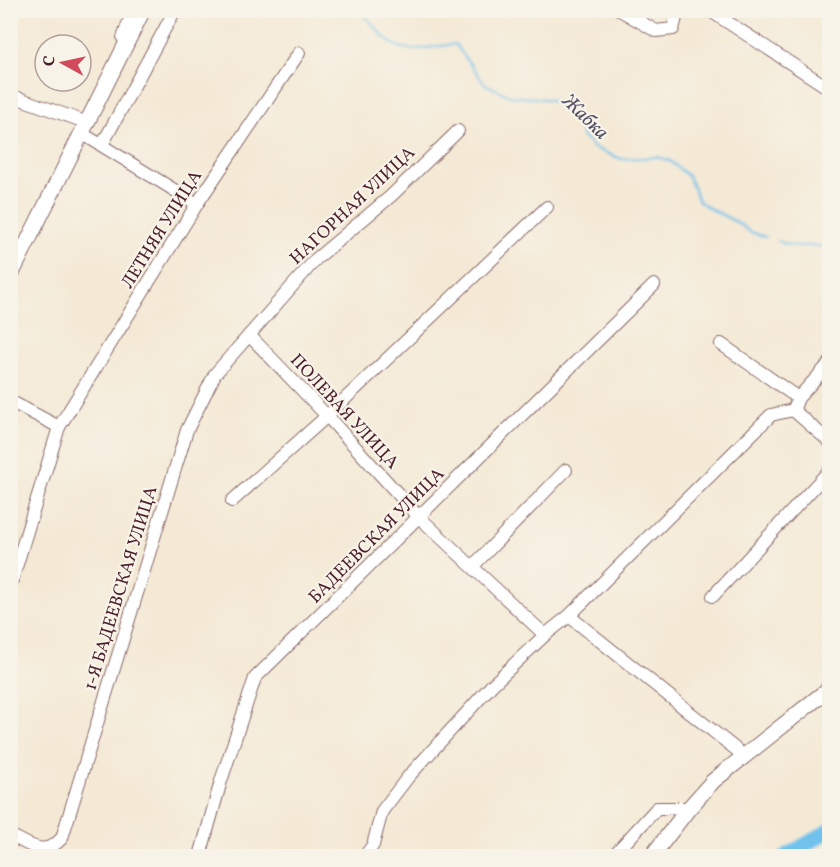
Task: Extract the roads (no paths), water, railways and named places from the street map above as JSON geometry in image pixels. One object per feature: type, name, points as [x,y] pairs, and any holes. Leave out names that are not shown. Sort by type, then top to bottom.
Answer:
[{"type":"main road","points":[[10,277],[86,129],[143,10]]},
{"type":"main road","points":[[652,856],[713,780],[830,688]]},
{"type":"street","points":[[97,105],[133,10]]},
{"type":"street","points":[[102,145],[175,10]]},
{"type":"street","points":[[620,10],[656,31],[673,29],[678,10]]},
{"type":"street","points":[[709,10],[830,89]]},
{"type":"street","name":"ЛЕТНЯЯ УЛИЦА","points":[[10,587],[59,428],[197,204],[299,53]]},
{"type":"street","points":[[10,95],[86,129],[102,145],[197,204]]},
{"type":"street","name":"НАГОРНАЯ УЛИЦА","points":[[249,335],[316,259],[391,196],[458,131]]},
{"type":"street","points":[[232,501],[327,416],[547,207]]},
{"type":"street","name":"БАДЕЕВСКАЯ УЛИЦА","points":[[200,856],[221,781],[255,678],[654,285]]},
{"type":"street","name":"ПОЛЕВАЯ УЛИЦА","points":[[249,335],[419,517],[545,635]]},
{"type":"street","name":"1-Я БАДЕЕВСКАЯ УЛИЦА","points":[[10,835],[37,849],[56,845],[62,838],[187,430],[215,374],[249,335]]},
{"type":"street","points":[[721,344],[796,404],[830,442]]},
{"type":"street","points":[[365,856],[373,845],[382,811],[408,777],[492,685],[545,635],[569,616],[771,416],[796,404],[830,363]]},
{"type":"street","points":[[10,401],[59,428]]},
{"type":"street","points":[[473,566],[566,470]]},
{"type":"street","points":[[713,596],[830,470]]},
{"type":"street","points":[[569,616],[743,755]]},
{"type":"street","points":[[613,856],[657,808],[689,808]]},
{"type":"waterway","name":"Жабка","points":[[357,10],[384,37],[400,47],[418,49],[455,44],[485,84],[510,96],[556,102],[574,118],[583,137],[594,148],[622,159],[657,157],[670,161],[688,176],[699,201],[750,232],[766,237]]},
{"type":"waterway","name":"Жабка","points":[[778,241],[797,246],[830,247]]},
{"type":"waterway","points":[[786,856],[830,830]]}]
